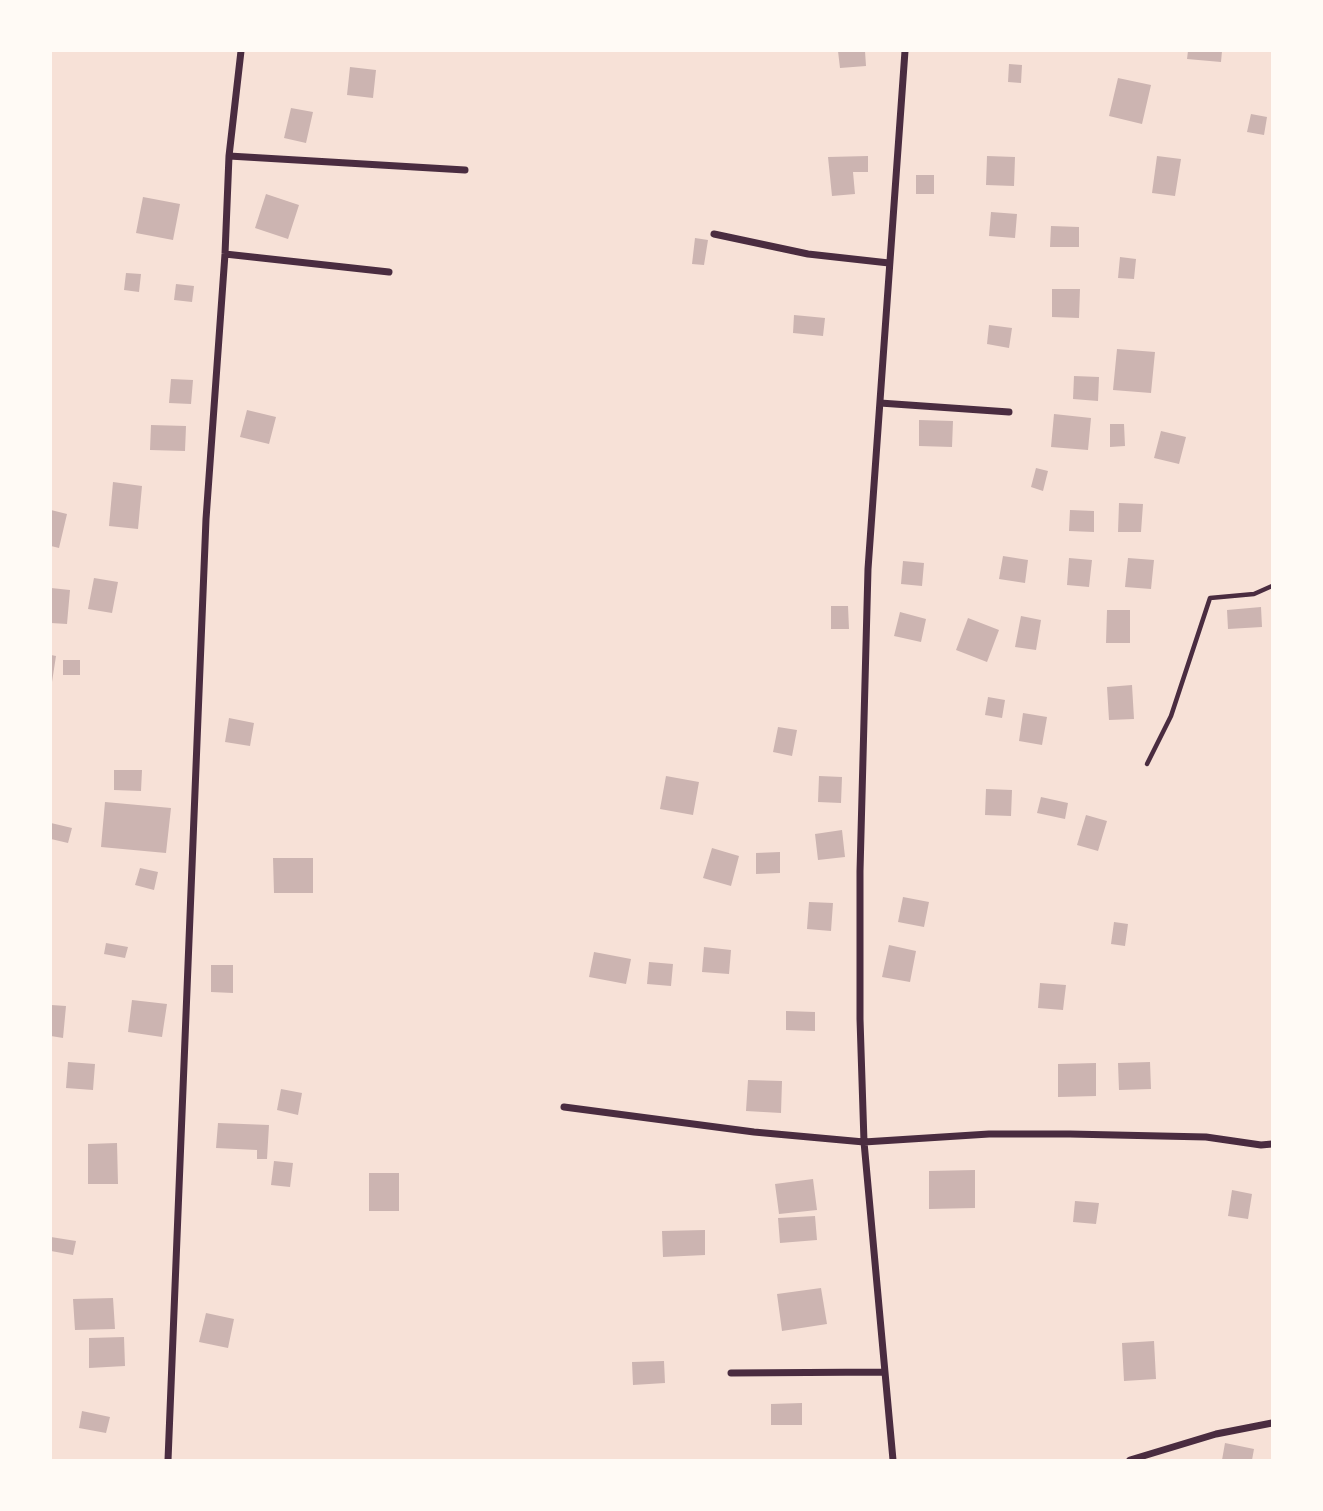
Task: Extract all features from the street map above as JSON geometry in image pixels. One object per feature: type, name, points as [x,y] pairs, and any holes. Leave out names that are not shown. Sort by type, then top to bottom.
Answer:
[{"type":"street","points":[[167,1460],[206,519],[225,254],[229,156],[241,51]]},
{"type":"street","points":[[893,1460],[864,1142],[860,1019],[868,569],[905,51]]},
{"type":"street","points":[[229,156],[465,170]]},
{"type":"street","points":[[714,234],[808,254],[889,263]]},
{"type":"street","points":[[225,254],[389,272]]},
{"type":"street","points":[[880,402],[1009,412]]},
{"type":"street","points":[[564,1107],[754,1132],[864,1142],[989,1135],[1070,1134],[1206,1137],[1261,1145],[1272,1144]]},
{"type":"street","points":[[731,1373],[884,1372]]},
{"type":"street","points":[[1130,1460],[1216,1434],[1272,1423]]},
{"type":"path","points":[[1147,764],[1171,716],[1210,598],[1254,594],[1272,586]]},
{"type":"building","points":[[838,51],[865,51],[866,66],[840,68]]},
{"type":"building","points":[[1188,51],[1222,51],[1221,62],[1187,59]]},
{"type":"building","points":[[1009,64],[1022,65],[1021,83],[1008,82]]},
{"type":"building","points":[[350,67],[376,70],[373,98],[347,95]]},
{"type":"building","points":[[1118,78],[1151,85],[1142,124],[1109,116]]},
{"type":"building","points":[[291,108],[313,112],[306,143],[284,138]]},
{"type":"building","points":[[1251,114],[1267,117],[1264,135],[1247,132]]},
{"type":"building","points":[[868,156],[868,172],[853,172],[855,194],[832,196],[828,157]]},
{"type":"building","points":[[987,156],[1015,157],[1014,186],[986,185]]},
{"type":"building","points":[[1157,156],[1181,159],[1175,196],[1152,193]]},
{"type":"building","points":[[916,175],[934,175],[934,194],[916,194]]},
{"type":"building","points":[[266,194],[299,205],[288,239],[255,228]]},
{"type":"building","points":[[143,197],[180,204],[173,240],[136,233]]},
{"type":"building","points":[[991,212],[1017,214],[1015,238],[989,236]]},
{"type":"building","points":[[1051,226],[1079,227],[1079,247],[1050,247]]},
{"type":"building","points":[[695,238],[708,240],[704,265],[692,264]]},
{"type":"building","points":[[1120,257],[1136,259],[1134,279],[1118,278]]},
{"type":"building","points":[[126,273],[141,274],[139,292],[124,290]]},
{"type":"building","points":[[176,284],[194,286],[192,302],[174,300]]},
{"type":"building","points":[[1052,289],[1080,289],[1079,318],[1052,317]]},
{"type":"building","points":[[794,315],[825,318],[823,336],[793,333]]},
{"type":"building","points":[[989,325],[1012,328],[1009,348],[987,344]]},
{"type":"building","points":[[1117,349],[1155,352],[1151,393],[1113,390]]},
{"type":"building","points":[[1074,376],[1099,377],[1098,401],[1073,399]]},
{"type":"building","points":[[171,379],[193,380],[191,404],[169,403]]},
{"type":"building","points":[[247,410],[276,417],[269,444],[240,437]]},
{"type":"building","points":[[1054,414],[1091,418],[1088,450],[1051,447]]},
{"type":"building","points":[[919,420],[953,421],[952,447],[919,446]]},
{"type":"building","points":[[1110,424],[1124,424],[1125,446],[1110,447]]},
{"type":"building","points":[[151,425],[186,426],[185,451],[150,450]]},
{"type":"building","points":[[1161,431],[1186,437],[1179,464],[1154,458]]},
{"type":"building","points":[[1036,468],[1048,471],[1043,491],[1031,487]]},
{"type":"building","points":[[113,482],[142,486],[138,529],[109,526]]},
{"type":"building","points":[[1119,503],[1143,504],[1141,532],[1118,532]]},
{"type":"building","points":[[51,510],[67,514],[59,548],[51,546]]},
{"type":"building","points":[[1070,510],[1094,511],[1094,532],[1069,531]]},
{"type":"building","points":[[1003,556],[1028,560],[1025,583],[999,579]]},
{"type":"building","points":[[1069,558],[1092,560],[1089,587],[1067,585]]},
{"type":"building","points":[[1128,558],[1154,560],[1151,589],[1125,587]]},
{"type":"building","points":[[903,561],[924,563],[922,586],[901,584]]},
{"type":"building","points":[[94,578],[118,582],[112,613],[88,609]]},
{"type":"building","points":[[51,588],[70,590],[67,624],[51,623]]},
{"type":"building","points":[[831,606],[848,606],[849,629],[831,629]]},
{"type":"building","points":[[1261,607],[1262,627],[1228,629],[1227,610]]},
{"type":"building","points":[[1107,610],[1130,610],[1130,643],[1106,643]]},
{"type":"building","points":[[900,612],[926,619],[921,642],[894,636]]},
{"type":"building","points":[[1021,616],[1041,620],[1036,650],[1015,647]]},
{"type":"building","points":[[968,618],[999,630],[987,662],[956,650]]},
{"type":"building","points":[[51,655],[56,656],[52,682],[51,682]]},
{"type":"building","points":[[63,660],[80,660],[80,675],[63,675]]},
{"type":"building","points":[[1132,685],[1134,719],[1109,720],[1107,687]]},
{"type":"building","points":[[988,697],[1005,700],[1002,718],[985,715]]},
{"type":"building","points":[[1023,713],[1047,717],[1042,745],[1019,741]]},
{"type":"building","points":[[229,718],[254,723],[250,746],[225,742]]},
{"type":"building","points":[[778,727],[797,730],[792,756],[773,752]]},
{"type":"building","points":[[114,770],[142,770],[141,791],[114,790]]},
{"type":"building","points":[[666,776],[699,782],[693,815],[660,809]]},
{"type":"building","points":[[819,776],[842,777],[841,803],[818,802]]},
{"type":"building","points":[[986,789],[1012,790],[1011,816],[985,815]]},
{"type":"building","points":[[1041,797],[1068,803],[1065,819],[1037,813]]},
{"type":"building","points":[[105,802],[171,808],[166,853],[101,847]]},
{"type":"building","points":[[1086,815],[1107,821],[1098,851],[1077,845]]},
{"type":"building","points":[[51,823],[72,828],[68,843],[51,839]]},
{"type":"building","points":[[842,830],[845,857],[818,860],[815,834]]},
{"type":"building","points":[[712,848],[739,856],[731,886],[703,878]]},
{"type":"building","points":[[780,852],[780,873],[756,874],[756,853]]},
{"type":"building","points":[[273,858],[313,858],[313,893],[274,893]]},
{"type":"building","points":[[140,868],[158,872],[154,890],[135,885]]},
{"type":"building","points":[[903,897],[929,902],[924,927],[898,922]]},
{"type":"building","points":[[809,902],[833,903],[831,931],[807,929]]},
{"type":"building","points":[[1114,922],[1128,924],[1125,946],[1111,944]]},
{"type":"building","points":[[106,943],[128,947],[125,958],[104,954]]},
{"type":"building","points":[[889,945],[916,951],[910,982],[882,977]]},
{"type":"building","points":[[704,947],[731,950],[729,974],[702,972]]},
{"type":"building","points":[[594,952],[631,959],[626,984],[589,977]]},
{"type":"building","points":[[649,962],[673,964],[671,986],[647,984]]},
{"type":"building","points":[[211,965],[233,965],[233,993],[211,992]]},
{"type":"building","points":[[1040,983],[1066,985],[1063,1010],[1038,1008]]},
{"type":"building","points":[[132,1000],[167,1004],[162,1037],[128,1032]]},
{"type":"building","points":[[51,1005],[66,1006],[63,1038],[51,1036]]},
{"type":"building","points":[[786,1011],[815,1012],[815,1031],[786,1030]]},
{"type":"building","points":[[68,1062],[95,1064],[93,1090],[66,1088]]},
{"type":"building","points":[[1150,1062],[1151,1089],[1119,1090],[1118,1063]]},
{"type":"building","points":[[1096,1063],[1096,1096],[1058,1097],[1058,1064]]},
{"type":"building","points":[[748,1080],[782,1081],[781,1113],[746,1111]]},
{"type":"building","points":[[281,1089],[302,1093],[298,1115],[277,1110]]},
{"type":"building","points":[[218,1123],[269,1125],[267,1159],[257,1159],[257,1150],[216,1148]]},
{"type":"building","points":[[117,1143],[118,1184],[88,1184],[88,1144]]},
{"type":"building","points":[[274,1161],[293,1163],[290,1187],[271,1185]]},
{"type":"building","points":[[975,1170],[975,1208],[929,1209],[929,1171]]},
{"type":"building","points":[[369,1173],[399,1173],[399,1211],[369,1211]]},
{"type":"building","points":[[813,1179],[817,1210],[779,1214],[775,1184]]},
{"type":"building","points":[[1232,1190],[1252,1194],[1248,1219],[1228,1216]]},
{"type":"building","points":[[1075,1201],[1099,1203],[1096,1224],[1073,1222]]},
{"type":"building","points":[[815,1216],[817,1240],[780,1243],[778,1218]]},
{"type":"building","points":[[705,1230],[705,1255],[663,1257],[662,1231]]},
{"type":"building","points":[[51,1237],[76,1241],[73,1255],[51,1251]]},
{"type":"building","points":[[821,1288],[827,1324],[782,1331],[777,1294]]},
{"type":"building","points":[[113,1298],[115,1329],[75,1330],[73,1299]]},
{"type":"building","points":[[206,1313],[234,1319],[228,1348],[199,1342]]},
{"type":"building","points":[[124,1337],[125,1366],[89,1368],[89,1338]]},
{"type":"building","points":[[1154,1341],[1156,1379],[1124,1381],[1122,1343]]},
{"type":"building","points":[[664,1361],[665,1383],[633,1385],[632,1362]]},
{"type":"building","points":[[802,1403],[802,1425],[771,1425],[771,1404]]},
{"type":"building","points":[[82,1411],[110,1417],[106,1433],[79,1428]]},
{"type":"building","points":[[1225,1443],[1254,1449],[1252,1460],[1222,1460]]}]
